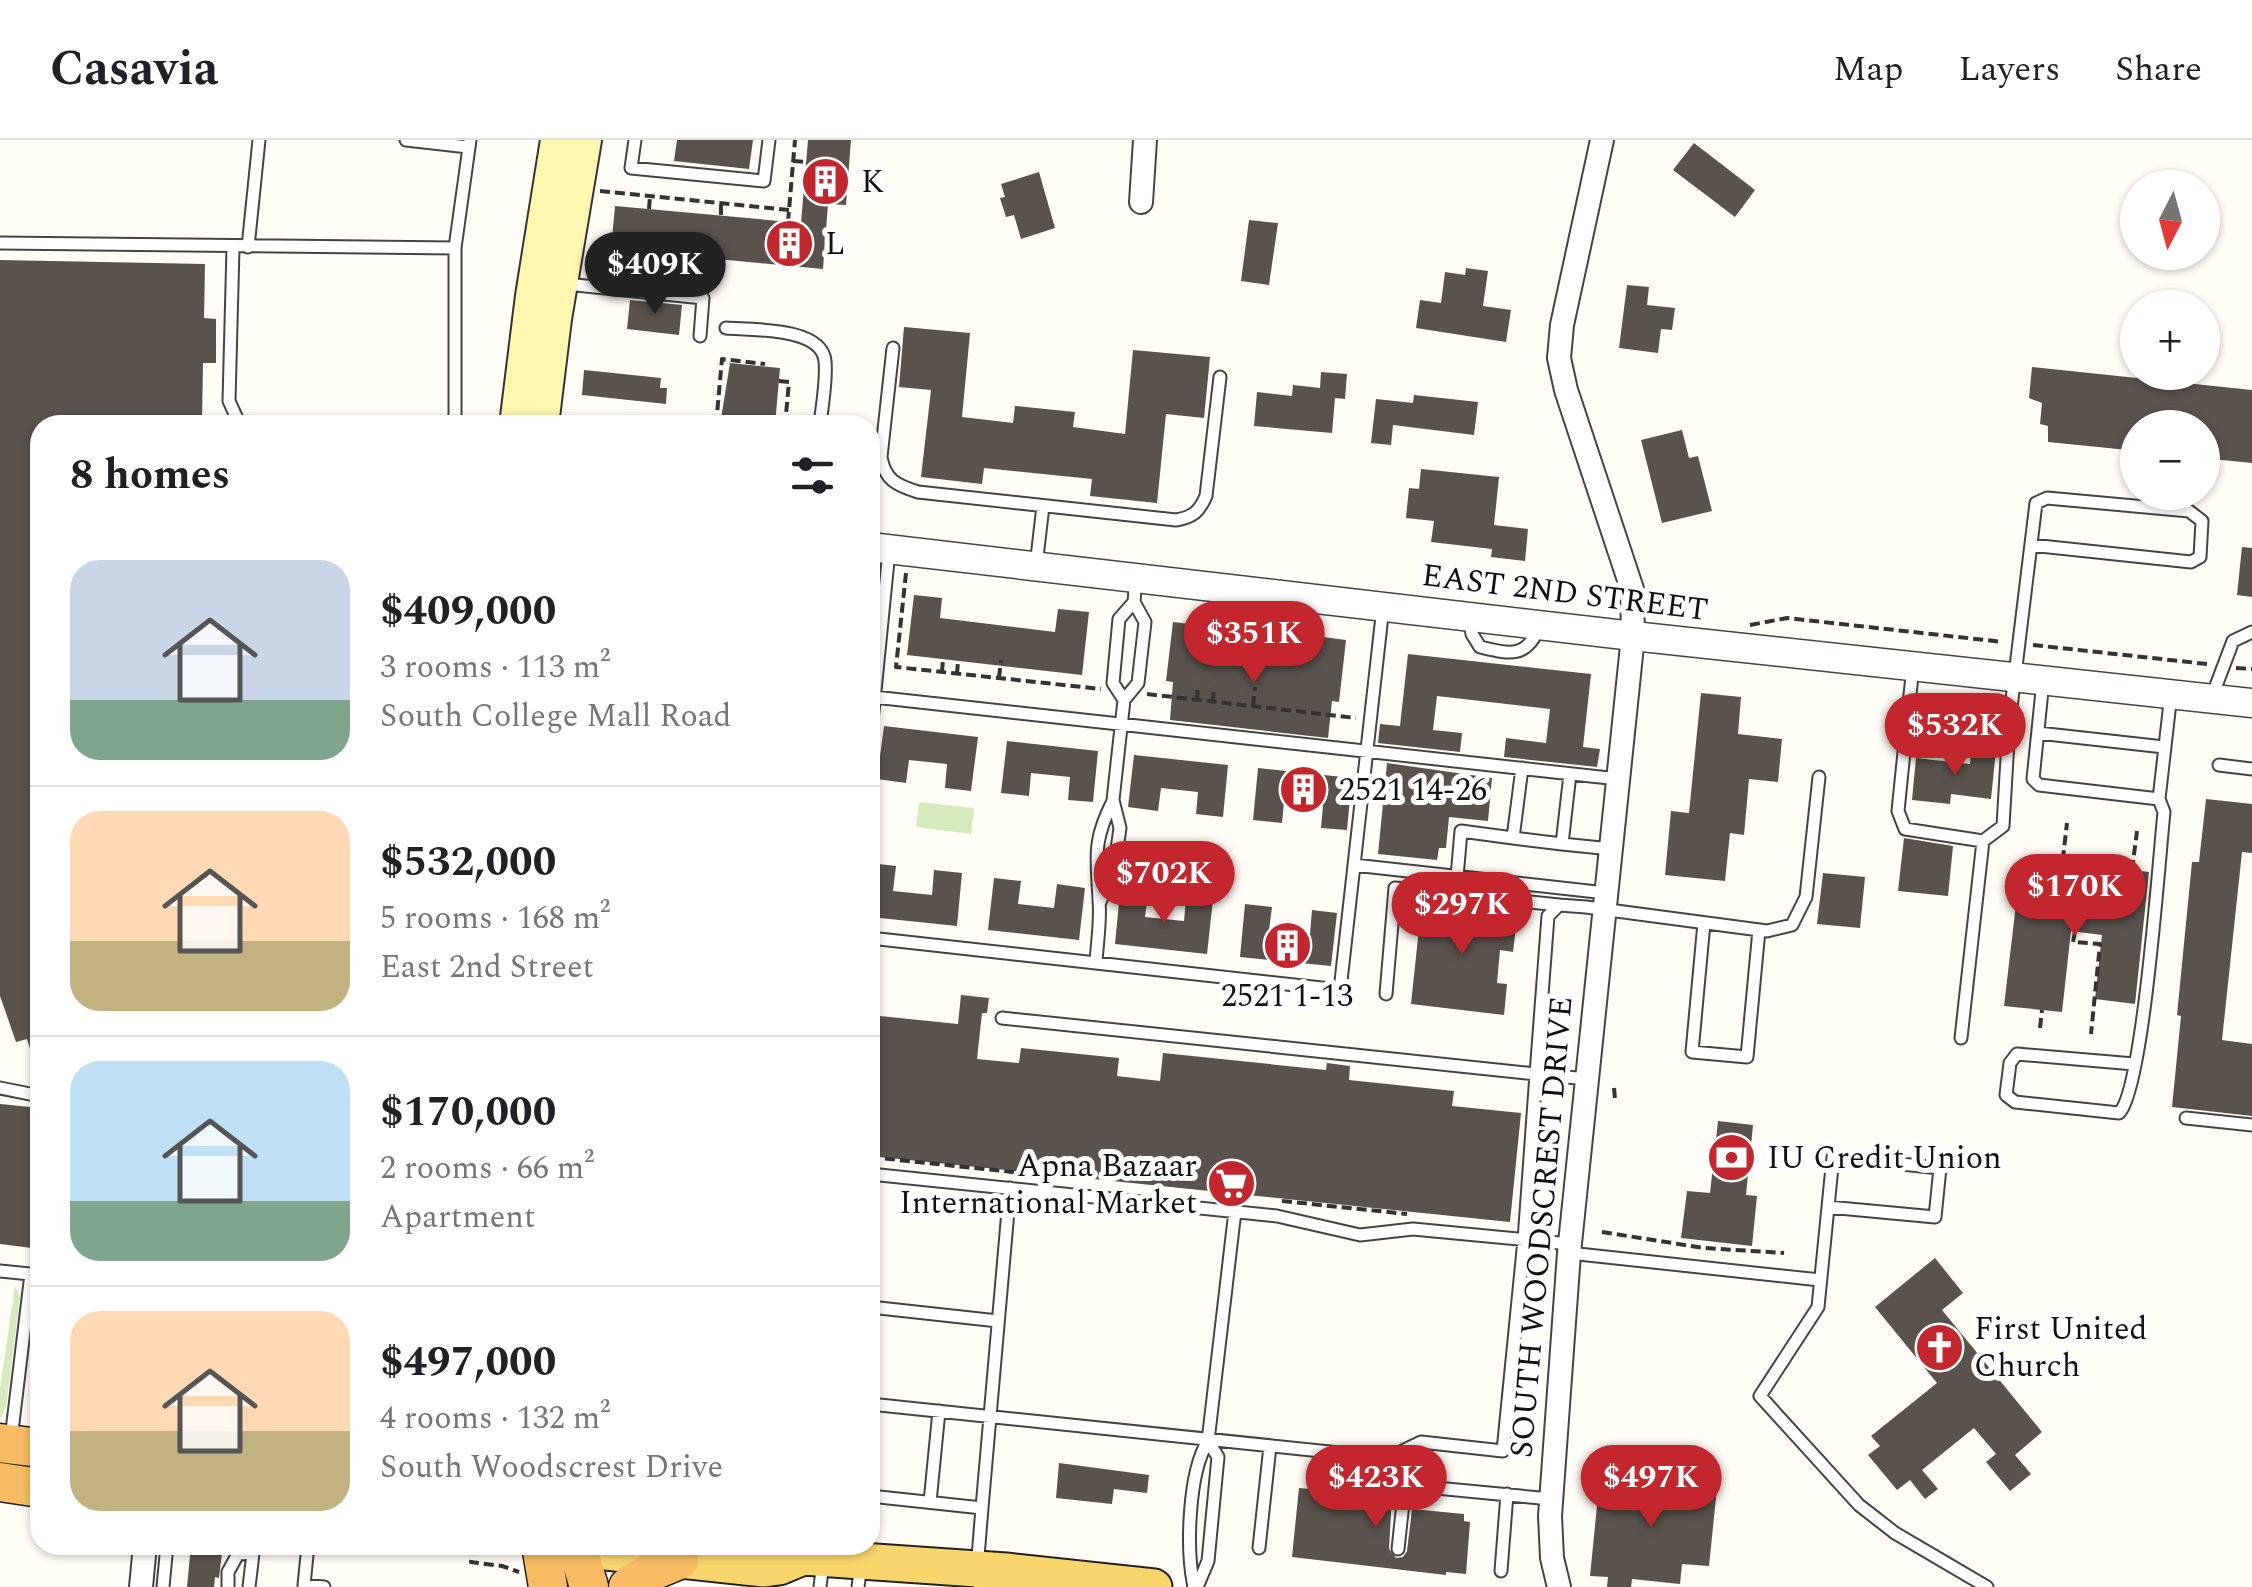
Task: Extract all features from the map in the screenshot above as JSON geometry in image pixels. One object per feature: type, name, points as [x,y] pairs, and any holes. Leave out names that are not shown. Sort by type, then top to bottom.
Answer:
[{"type":"highway","points":[[0,1482],[30,1486]]},
{"type":"highway","points":[[551,1557],[589,1587]]},
{"type":"highway","points":[[628,1587],[679,1560]]},
{"type":"main road","points":[[530,414],[548,277],[556,140]]},
{"type":"main road","points":[[548,277],[586,140]]},
{"type":"main road","points":[[551,1557],[679,1560],[770,1569],[807,1562],[860,1574],[1154,1587]]},
{"type":"street","points":[[1141,202],[1145,140]]},
{"type":"street","name":"SOUTH WOODSCREST DRIVE","points":[[1559,1587],[1552,1558],[1551,1499],[1569,1248],[1633,636],[1632,589],[1566,390],[1560,358],[1564,315],[1602,140]]},
{"type":"street","name":"EAST 2ND STREET","points":[[880,548],[1036,566],[1135,590],[1384,607],[2252,704]]},
{"type":"street","points":[[141,1587],[144,1555]]},
{"type":"street","name":"SOUTH WOODSCREST DRIVE","points":[[1538,1587],[1552,1558]]},
{"type":"lane","points":[[248,248],[259,140]]},
{"type":"lane","points":[[406,140],[469,144],[454,248],[455,415]]},
{"type":"lane","points":[[636,140],[631,168],[764,181],[769,140]]},
{"type":"lane","points":[[0,243],[454,248]]},
{"type":"lane","points":[[233,248],[230,401],[236,415]]},
{"type":"lane","points":[[548,277],[703,298],[700,336]]},
{"type":"lane","points":[[726,328],[793,334],[813,340],[826,358],[821,415]]},
{"type":"lane","points":[[893,348],[881,457],[884,474],[898,486],[918,492],[1176,520],[1191,517],[1206,496],[1220,377]]},
{"type":"lane","points":[[1914,667],[1898,810],[1905,829],[1983,840],[2003,826],[2014,678],[2036,503],[2046,498],[2189,511],[2202,521],[2200,557],[2191,562],[2031,545]]},
{"type":"lane","points":[[1036,566],[1043,506]]},
{"type":"lane","points":[[1124,700],[1113,682],[1119,619],[1135,590]]},
{"type":"lane","points":[[1100,902],[1114,870],[1120,828],[1114,800],[1124,700],[1138,683],[1144,622],[1135,590]]},
{"type":"lane","points":[[880,939],[1340,990],[1384,607]]},
{"type":"lane","points":[[2212,699],[2234,641],[2252,632]]},
{"type":"lane","points":[[2043,681],[2033,779],[2039,785],[2160,799]]},
{"type":"lane","points":[[2134,1064],[2017,1054],[2010,1063],[2006,1095],[2015,1102],[2118,1113],[2127,1106],[2139,1047],[2162,834],[2164,812],[2160,799],[2171,694]]},
{"type":"lane","points":[[880,697],[1618,779]]},
{"type":"lane","points":[[1908,713],[2010,724]]},
{"type":"lane","points":[[2038,733],[2164,747]]},
{"type":"lane","points":[[2219,765],[2252,768]]},
{"type":"lane","points":[[1513,838],[1522,768]]},
{"type":"lane","points":[[1562,844],[1570,774]]},
{"type":"lane","points":[[1354,865],[1457,877],[1759,930],[1792,925],[1806,897],[1819,777]]},
{"type":"lane","points":[[1096,963],[1100,902],[1095,868],[1099,829],[1114,800]]},
{"type":"lane","points":[[1457,877],[1462,832],[1610,849]]},
{"type":"lane","points":[[1961,1038],[1983,840]]},
{"type":"lane","points":[[1386,994],[1395,888],[1559,906],[1605,901]]},
{"type":"lane","points":[[880,1405],[1388,1458],[1420,1442],[1503,1452],[1524,1240],[1548,916],[1559,906]]},
{"type":"lane","points":[[1704,922],[1692,1052],[1746,1057],[1759,930]]},
{"type":"lane","points":[[1002,1018],[1586,1080]]},
{"type":"lane","points":[[0,1088],[30,1094]]},
{"type":"lane","points":[[2186,1118],[2252,1125]]},
{"type":"lane","points":[[1828,1206],[1935,1217],[1940,1168],[1834,1157],[1828,1206],[1820,1280],[1818,1306],[1760,1396],[1860,1505],[1895,1533],[1987,1587]]},
{"type":"lane","points":[[880,1175],[1277,1216],[1360,1235],[1413,1229],[1524,1240],[1820,1280]]},
{"type":"lane","points":[[992,1578],[982,1508],[1010,1188]]},
{"type":"lane","points":[[1196,1587],[1188,1559],[1198,1456],[1208,1440],[1235,1211]]},
{"type":"lane","points":[[0,1271],[30,1274]]},
{"type":"lane","points":[[880,1309],[998,1321]]},
{"type":"lane","points":[[17,1445],[30,1329]]},
{"type":"lane","points":[[930,1502],[939,1411]]},
{"type":"lane","points":[[1196,1587],[1208,1561],[1218,1457],[1208,1440]]},
{"type":"lane","points":[[1259,1548],[1270,1446]]},
{"type":"lane","points":[[1398,1549],[1405,1485],[1551,1499]]},
{"type":"lane","points":[[1501,1571],[1507,1494]]},
{"type":"lane","points":[[880,1497],[982,1508]]},
{"type":"lane","points":[[163,1587],[165,1555]]},
{"type":"lane","points":[[228,1587],[228,1572],[237,1555]]},
{"type":"lane","points":[[249,1587],[253,1555]]},
{"type":"lane","points":[[307,1555],[304,1586],[324,1587]]},
{"type":"path","points":[[788,222],[795,140]]},
{"type":"path","points":[[793,160],[806,162]]},
{"type":"path","points":[[596,190],[789,210]]},
{"type":"path","points":[[649,209],[650,196]]},
{"type":"path","points":[[720,216],[722,203]]},
{"type":"path","points":[[717,415],[722,359],[765,364]]},
{"type":"path","points":[[779,381],[789,382],[786,415]]},
{"type":"path","points":[[777,403],[787,404]]},
{"type":"path","points":[[906,573],[896,667],[1108,690]]},
{"type":"path","points":[[1750,625],[1787,618],[2252,670]]},
{"type":"path","points":[[942,672],[943,659]]},
{"type":"path","points":[[957,674],[958,660]]},
{"type":"path","points":[[999,678],[1001,660]]},
{"type":"path","points":[[1197,700],[1198,685]]},
{"type":"path","points":[[1213,702],[1214,687]]},
{"type":"path","points":[[1253,706],[1255,687]]},
{"type":"path","points":[[1145,694],[1371,719]]},
{"type":"path","points":[[2060,874],[2067,823]]},
{"type":"path","points":[[2132,870],[2136,831]]},
{"type":"path","points":[[2074,932],[2074,942],[2100,944],[2091,1034]]},
{"type":"path","points":[[2040,1028],[2042,1010]]},
{"type":"path","points":[[1614,1088],[1615,1099]]},
{"type":"path","points":[[1602,1232],[1704,1248],[1784,1253]]},
{"type":"path","points":[[472,1555],[471,1562],[518,1572],[551,1557]]},
{"type":"green space","points":[[919,802],[974,808],[971,834],[916,827]]},
{"type":"green space","points":[[15,1286],[20,1296],[6,1407],[0,1420],[0,1389]]},
{"type":"building","points":[[677,140],[753,140],[749,169],[674,161]]},
{"type":"building","points":[[808,140],[851,140],[846,205],[828,204],[823,269],[611,249],[615,206],[801,223]]},
{"type":"building","points":[[1694,143],[1755,190],[1735,217],[1673,170]]},
{"type":"building","points":[[1039,172],[1055,228],[1021,239],[1014,215],[1006,217],[1000,198],[1005,197],[1001,184]]},
{"type":"building","points":[[1249,220],[1278,223],[1269,285],[1241,281]]},
{"type":"building","points":[[0,260],[205,264],[204,318],[216,319],[216,363],[203,363],[202,415],[30,415],[30,1049],[27,1039],[16,1042],[0,996]]},
{"type":"building","points":[[1466,268],[1488,271],[1483,306],[1511,310],[1506,342],[1416,328],[1420,300],[1441,303],[1445,272],[1465,275]]},
{"type":"building","points":[[1627,285],[1649,287],[1647,305],[1675,308],[1672,330],[1661,329],[1658,353],[1619,348]]},
{"type":"building","points":[[630,300],[682,305],[679,335],[627,329]]},
{"type":"building","points":[[904,327],[970,333],[962,417],[1013,423],[1015,406],[1075,412],[1073,427],[1125,434],[1133,350],[1210,357],[1204,418],[1166,414],[1157,503],[1090,496],[1092,479],[984,468],[982,484],[921,477],[931,390],[899,387]]},
{"type":"building","points":[[730,363],[780,368],[776,415],[722,415]]},
{"type":"building","points":[[2032,367],[2120,376],[2120,390],[2220,390],[2220,387],[2252,390],[2252,463],[2220,460],[2220,410],[2120,410],[2120,449],[2048,442],[2048,426],[2040,424],[2042,403],[2029,398]]},
{"type":"building","points":[[584,370],[661,378],[660,388],[667,388],[666,404],[582,395]]},
{"type":"building","points":[[1321,372],[1347,374],[1345,399],[1335,398],[1332,433],[1254,426],[1257,392],[1292,396],[1293,385],[1320,388]]},
{"type":"building","points":[[1414,395],[1478,402],[1474,435],[1393,425],[1391,445],[1371,443],[1376,399],[1413,403]]},
{"type":"building","points":[[1682,430],[1689,458],[1698,456],[1712,511],[1662,523],[1641,440]]},
{"type":"building","points":[[1421,469],[1499,477],[1494,525],[1528,529],[1525,561],[1491,557],[1492,549],[1431,542],[1434,521],[1406,518],[1409,488],[1419,489]]},
{"type":"building","points":[[2242,547],[2252,548],[2252,597],[2237,595]]},
{"type":"building","points":[[914,595],[942,598],[940,618],[1055,632],[1058,609],[1089,612],[1082,675],[907,655]]},
{"type":"building","points":[[1173,622],[1199,625],[1196,646],[1312,660],[1315,636],[1346,640],[1339,702],[1332,701],[1328,738],[1170,720],[1173,682],[1166,681]]},
{"type":"building","points":[[1408,654],[1591,674],[1583,747],[1600,749],[1597,767],[1504,757],[1506,738],[1546,743],[1550,709],[1437,696],[1433,730],[1462,733],[1460,752],[1378,743],[1380,724],[1400,726]]},
{"type":"building","points":[[1701,693],[1741,697],[1738,734],[1782,739],[1778,782],[1749,779],[1744,835],[1730,833],[1725,881],[1665,875],[1671,811],[1689,813]]},
{"type":"building","points":[[884,726],[978,737],[971,791],[945,788],[947,764],[909,760],[906,783],[880,779]]},
{"type":"building","points":[[1007,741],[1098,751],[1093,802],[1068,800],[1070,777],[1031,773],[1029,796],[1001,793]]},
{"type":"building","points":[[1971,748],[1996,750],[1991,799],[1951,794],[1950,804],[1912,800],[1916,758],[1970,764]]},
{"type":"building","points":[[1134,755],[1228,765],[1223,817],[1196,814],[1198,792],[1161,788],[1158,811],[1128,807]]},
{"type":"building","points":[[1387,763],[1492,778],[1488,821],[1449,817],[1446,848],[1439,848],[1437,860],[1378,854]]},
{"type":"building","name":"2521 14-26","points":[[1258,768],[1352,778],[1347,830],[1321,828],[1323,806],[1284,802],[1282,823],[1253,820]]},
{"type":"building","points":[[2206,799],[2252,804],[2252,853],[2242,852],[2222,1040],[2252,1044],[2252,1116],[2172,1107],[2192,862],[2199,862]]},
{"type":"building","points":[[1904,838],[1953,846],[1948,896],[1898,891]]},
{"type":"building","points":[[880,864],[896,866],[893,891],[932,895],[934,870],[962,873],[957,926],[880,918]]},
{"type":"building","points":[[2110,867],[2149,872],[2135,1004],[2095,999],[2102,935],[2071,931],[2062,1012],[2004,1006],[2020,870],[2063,875],[2060,900],[2106,906]]},
{"type":"building","points":[[1823,873],[1865,877],[1860,928],[1817,924]]},
{"type":"building","points":[[994,878],[1021,881],[1018,904],[1054,908],[1057,884],[1085,888],[1079,940],[988,930]]},
{"type":"building","points":[[1120,892],[1148,895],[1145,917],[1184,921],[1186,898],[1213,900],[1207,954],[1115,944]]},
{"type":"building","points":[[1422,900],[1518,911],[1513,952],[1500,950],[1497,983],[1507,984],[1504,1015],[1411,1004]]},
{"type":"building","name":"2521 1-13","points":[[1245,904],[1272,907],[1269,930],[1310,934],[1312,910],[1337,913],[1331,966],[1240,957]]},
{"type":"building","points":[[961,995],[989,998],[987,1013],[982,1013],[977,1059],[1019,1063],[1021,1048],[1119,1058],[1117,1076],[1160,1081],[1163,1053],[1326,1070],[1327,1063],[1350,1066],[1349,1080],[1454,1091],[1452,1106],[1521,1113],[1510,1222],[880,1157],[880,1016],[958,1024]]},
{"type":"building","points":[[0,1104],[30,1107],[30,1248],[0,1244]]},
{"type":"building","name":"IU Credit Union","points":[[1718,1121],[1753,1125],[1746,1195],[1757,1196],[1752,1246],[1681,1238],[1687,1191],[1710,1193]]},
{"type":"building","name":"First United Church","points":[[1935,1258],[1963,1293],[1942,1310],[2042,1432],[2015,1455],[2031,1474],[2010,1491],[1986,1462],[1996,1454],[1974,1428],[1922,1470],[1938,1489],[1925,1499],[1910,1480],[1897,1490],[1868,1455],[1880,1446],[1871,1436],[1937,1383],[1875,1307]]},
{"type":"building","points":[[1059,1463],[1149,1475],[1147,1493],[1114,1489],[1112,1504],[1056,1498]]},
{"type":"building","points":[[1353,1474],[1393,1478],[1389,1549],[1396,1558],[1407,1551],[1412,1509],[1464,1514],[1464,1521],[1470,1522],[1466,1574],[1292,1557],[1299,1488],[1351,1493]]},
{"type":"building","points":[[1600,1476],[1717,1488],[1709,1566],[1682,1564],[1680,1584],[1632,1579],[1631,1587],[1607,1587],[1608,1577],[1590,1576]]},
{"type":"building","points":[[190,1555],[222,1555],[214,1587],[187,1587]]},
{"type":"place","name":"K","points":[[826,182]]},
{"type":"place","name":"L","points":[[790,244]]},
{"type":"place","name":"2521 14-26","points":[[1304,790]]},
{"type":"place","name":"2521 1-13","points":[[1287,946]]},
{"type":"place","name":"IU Credit Union","points":[[1732,1158]]},
{"type":"place","name":"Apna Bazaar International Market","points":[[1232,1184]]},
{"type":"place","name":"First United Church","points":[[1939,1347]]}]
